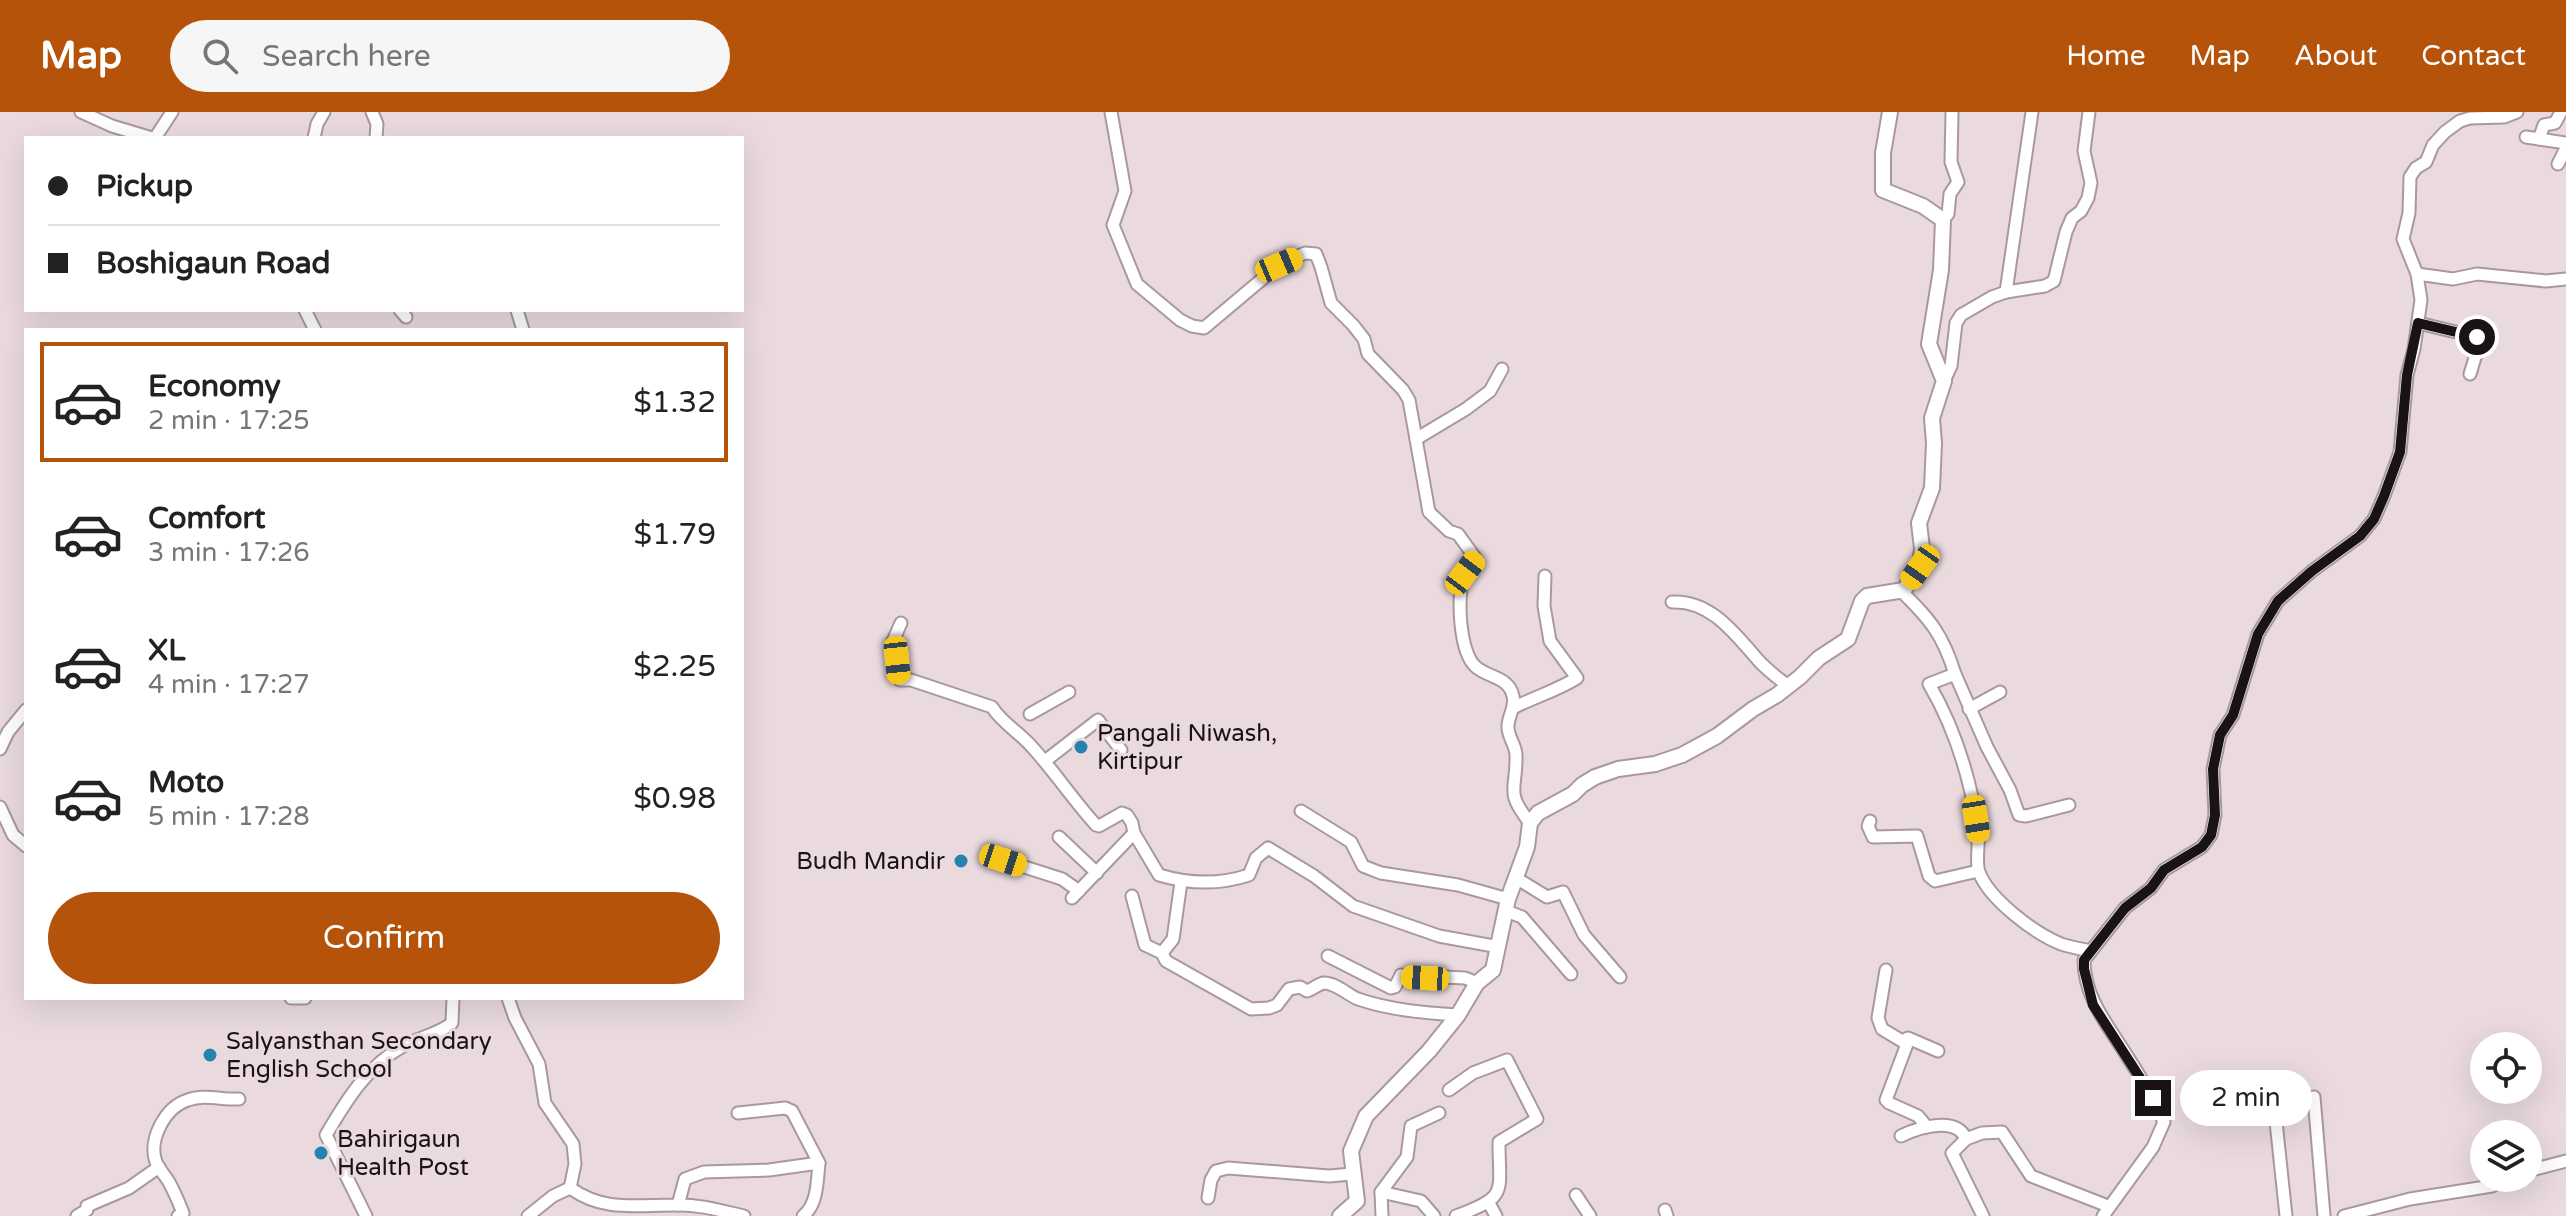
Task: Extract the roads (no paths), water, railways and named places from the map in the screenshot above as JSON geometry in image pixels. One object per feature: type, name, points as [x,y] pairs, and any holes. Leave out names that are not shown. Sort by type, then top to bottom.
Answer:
[{"type":"street","points":[[81,112],[112,126],[147,136]]},
{"type":"street","points":[[155,136],[172,112]]},
{"type":"street","points":[[314,136],[324,112]]},
{"type":"street","points":[[372,112],[377,124],[376,136]]},
{"type":"street","points":[[1111,112],[1125,191],[1113,225],[1137,284],[1180,320],[1204,328],[1279,265],[1305,253],[1316,254],[1331,303],[1353,325],[1364,339],[1368,354],[1409,400],[1429,512],[1449,531],[1458,534],[1476,559],[1465,573],[1459,599],[1466,651],[1475,666],[1506,682],[1513,696],[1507,727],[1516,753],[1512,788],[1518,808],[1530,823]]},
{"type":"street","points":[[1890,112],[1883,153],[1883,190],[1923,206],[1943,220]]},
{"type":"street","points":[[1944,381],[1929,344],[1941,270],[1943,220],[1948,214],[1950,194],[1958,182],[1951,162],[1952,112]]},
{"type":"street","points":[[2006,292],[2032,112]]},
{"type":"street","points":[[2069,805],[2019,815],[2010,790],[1969,709],[1945,645],[1925,615],[1901,591],[1920,567],[1922,548],[1919,523],[1932,488],[1933,476],[1932,418],[1951,366],[1956,323],[1961,315],[1972,308],[2006,292],[2045,286],[2054,281],[2066,232],[2072,218],[2081,211],[2088,198],[2091,183],[2084,151],[2089,112]]},
{"type":"street","points":[[1983,1216],[1952,1153],[1966,1139],[1982,1133],[2002,1132],[2031,1176],[2105,1211],[2153,1147],[2164,1122],[2134,1066],[2093,1005],[2084,960],[2125,908],[2151,888],[2164,870],[2202,847],[2211,835],[2215,815],[2213,769],[2220,735],[2233,715],[2258,634],[2278,601],[2360,536],[2374,519],[2384,496],[2400,452],[2407,375],[2421,300],[2417,274],[2403,239],[2409,213],[2410,177],[2416,168],[2426,162],[2433,145],[2460,121],[2504,117],[2517,112]]},
{"type":"street","points":[[2539,139],[2544,125],[2555,123],[2561,112]]},
{"type":"street","points":[[2526,137],[2566,146],[2558,164]]},
{"type":"street","points":[[2417,274],[2453,279],[2477,274],[2546,281],[2566,279]]},
{"type":"street","points":[[2418,323],[2481,338],[2470,374]]},
{"type":"street","points":[[1416,439],[1490,391],[1502,369]]},
{"type":"street","points":[[1513,708],[1556,691],[1577,678],[1550,641],[1544,606],[1545,576]]},
{"type":"street","points":[[1340,1216],[1357,1201],[1351,1151],[1366,1116],[1429,1051],[1458,1015],[1477,983],[1493,970],[1507,905],[1527,847],[1530,823],[1538,813],[1573,794],[1595,777],[1618,769],[1655,764],[1692,751],[1788,686],[1819,658],[1848,639],[1862,601],[1867,596],[1904,590]]},
{"type":"street","points":[[1672,602],[1687,601],[1709,612],[1728,626],[1761,663],[1788,686]]},
{"type":"street","points":[[901,623],[893,641],[900,680],[911,680],[985,703],[1045,761],[1096,825],[1125,814],[1159,875],[1181,882],[1228,882],[1249,875],[1256,858],[1268,848],[1314,876],[1353,906],[1439,936],[1499,947]]},
{"type":"street","points":[[1955,674],[1929,684],[1957,738],[1966,768],[1979,837],[1978,871],[1999,903],[2022,920],[2060,944],[2091,951]]},
{"type":"street","points":[[1030,714],[1069,692]]},
{"type":"street","points":[[1969,709],[2000,692]]},
{"type":"street","points":[[0,749],[8,732],[24,712]]},
{"type":"street","points":[[1045,761],[1098,720],[1121,750]]},
{"type":"street","points":[[0,807],[13,835],[24,844]]},
{"type":"street","points":[[1301,811],[1351,842],[1363,866],[1381,873],[1458,885],[1507,905],[1522,917],[1571,974]]},
{"type":"street","points":[[1870,821],[1868,826],[1873,837],[1917,836],[1929,876],[1935,881],[1978,871]]},
{"type":"street","points":[[1003,860],[1062,879],[1076,894],[1134,833]]},
{"type":"street","points":[[1059,837],[1097,873]]},
{"type":"street","points":[[1516,878],[1547,897],[1563,892],[1584,935],[1620,977]]},
{"type":"street","points":[[1162,953],[1173,939],[1181,882]]},
{"type":"street","points":[[1132,896],[1145,945],[1162,953],[1166,961],[1251,1009],[1277,1005],[1289,989],[1300,987],[1307,991],[1322,983],[1358,999],[1399,1009],[1458,1015]]},
{"type":"street","points":[[1328,956],[1391,988],[1395,987],[1401,975],[1465,978],[1477,983]]},
{"type":"street","points":[[1886,970],[1879,1024],[1907,1044]]},
{"type":"street","points":[[366,1216],[326,1135],[345,1102],[388,1055],[452,1023],[453,1000]]},
{"type":"street","points":[[509,1000],[539,1064],[545,1103],[573,1144],[575,1164],[570,1188]]},
{"type":"street","points":[[1927,1127],[1918,1116],[1886,1100],[1907,1044],[1906,1039],[1938,1051]]},
{"type":"street","points":[[1449,1090],[1473,1073],[1507,1060],[1537,1119],[1499,1142],[1501,1187],[1489,1203],[1456,1216]]},
{"type":"street","points":[[178,1216],[183,1213],[155,1159],[156,1134],[176,1106],[188,1100],[204,1097],[239,1099]]},
{"type":"street","points":[[2314,1097],[2324,1216]]},
{"type":"street","points":[[2274,1103],[2286,1216]]},
{"type":"street","points":[[738,1113],[785,1108],[792,1111],[819,1163],[814,1201],[803,1216]]},
{"type":"street","points":[[1382,1216],[1381,1192],[1407,1157],[1411,1126],[1439,1113]]},
{"type":"street","points":[[1901,1136],[1927,1127],[1956,1127],[1963,1131],[1966,1139]]},
{"type":"street","points":[[2542,1167],[2566,1161]]},
{"type":"street","points":[[678,1205],[685,1179],[704,1172],[769,1170],[819,1163]]},
{"type":"street","points":[[77,1216],[87,1210],[87,1206],[129,1188],[159,1167]]},
{"type":"street","points":[[1208,1198],[1216,1171],[1228,1168],[1329,1176],[1352,1174]]},
{"type":"street","points":[[570,1188],[605,1205],[678,1205],[697,1211],[744,1216]]},
{"type":"street","points":[[528,1216],[553,1196],[570,1188]]},
{"type":"street","points":[[2344,1216],[2410,1199],[2470,1189]]},
{"type":"street","points":[[1381,1192],[1421,1201],[1434,1216]]},
{"type":"street","points":[[1576,1195],[1590,1216]]},
{"type":"street","points":[[1489,1203],[1496,1216]]},
{"type":"place","name":"Pangali Niwash, Kirtipur","points":[[1081,747]]},
{"type":"place","name":"Budh Mandir","points":[[961,861]]},
{"type":"place","name":"Salyansthan Secondary English School","points":[[210,1055]]},
{"type":"place","name":"Bahirigaun Health Post","points":[[321,1153]]}]
